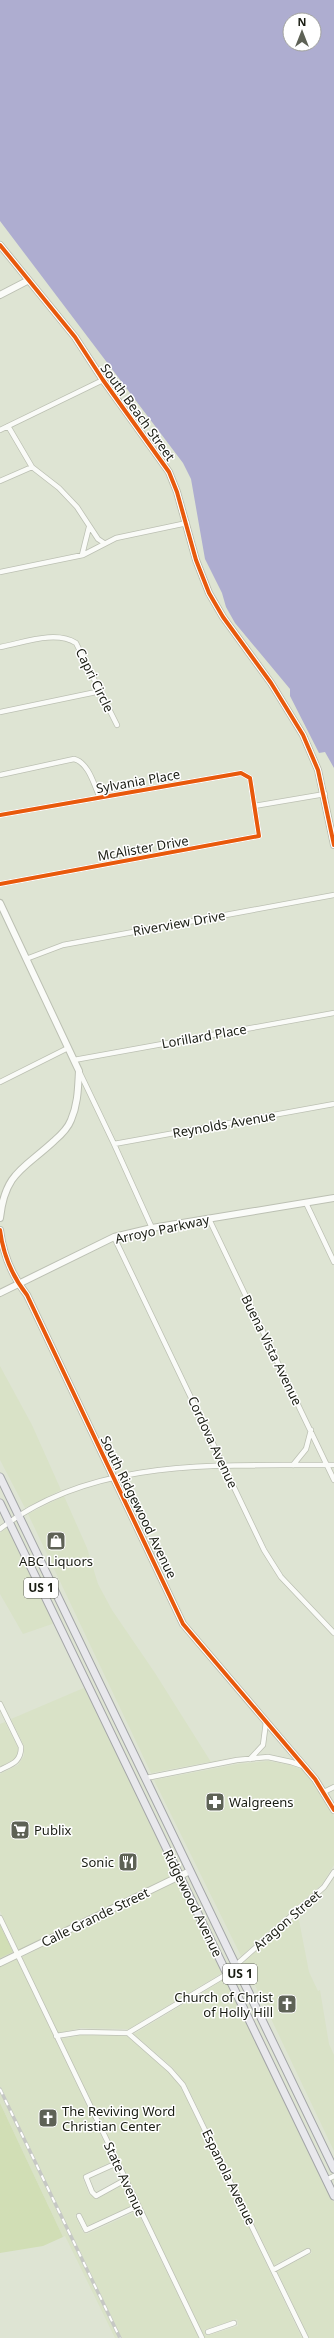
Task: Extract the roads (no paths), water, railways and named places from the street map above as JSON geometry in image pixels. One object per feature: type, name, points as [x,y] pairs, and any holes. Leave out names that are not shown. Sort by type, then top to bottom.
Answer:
[{"type":"main road","name":"US 1","points":[[0,1477],[19,1515]]},
{"type":"main road","name":"US 1","points":[[0,1503],[10,1522]]},
{"type":"main road","name":"Ridgewood Avenue","points":[[19,1515],[334,2169]]},
{"type":"main road","name":"Ridgewood Avenue","points":[[10,1522],[334,2196]]},
{"type":"main road","points":[[88,1683],[98,1686],[104,1692]]},
{"type":"street","name":"South Beach Street","points":[[0,245],[27,281],[75,337],[102,380],[169,472],[187,523],[196,560],[209,594],[223,617],[271,683],[302,735],[318,770],[325,794],[327,818],[334,845]]},
{"type":"street","points":[[0,294],[27,281]]},
{"type":"street","points":[[0,430],[102,380]]},
{"type":"street","points":[[8,426],[32,467],[59,488],[77,507],[98,539],[104,543]]},
{"type":"street","points":[[0,481],[32,467]]},
{"type":"street","points":[[0,572],[82,555],[116,538],[187,523]]},
{"type":"street","points":[[82,555],[90,527]]},
{"type":"street","name":"Capri Circle","points":[[0,647],[56,637],[69,638],[80,647],[117,725]]},
{"type":"street","points":[[0,712],[101,691]]},
{"type":"street","points":[[0,775],[74,759],[80,761],[86,768],[100,798]]},
{"type":"street","name":"Sylvania Place","points":[[0,815],[241,773],[250,778],[254,806]]},
{"type":"street","points":[[254,806],[325,794]]},
{"type":"street","name":"McAlister Drive","points":[[0,884],[259,836],[254,806]]},
{"type":"street","name":"Riverview Drive","points":[[26,959],[63,945],[334,895]]},
{"type":"street","points":[[0,903],[152,1228]]},
{"type":"street","name":"Lorillard Place","points":[[74,1060],[334,1013]]},
{"type":"street","points":[[0,1082],[68,1048]]},
{"type":"street","points":[[0,1218],[6,1188],[15,1174],[28,1161],[63,1133],[71,1120],[78,1096],[79,1071]]},
{"type":"street","name":"Reynolds Avenue","points":[[114,1144],[334,1104]]},
{"type":"street","name":"Arroyo Parkway","points":[[0,1293],[114,1237],[152,1228],[334,1198]]},
{"type":"street","points":[[306,1203],[334,1262]]},
{"type":"street","name":"Buena Vista Avenue","points":[[209,1219],[334,1480]]},
{"type":"street","name":"South Ridgewood Avenue","points":[[0,1230],[2,1246],[19,1284],[27,1295],[184,1624],[305,1767],[324,1792],[334,1810]]},
{"type":"street","name":"Cordova Avenue","points":[[114,1237],[264,1550],[281,1577],[334,1633]]},
{"type":"street","points":[[293,1465],[306,1448],[311,1430]]},
{"type":"street","points":[[0,1529],[19,1515],[38,1504],[74,1488],[114,1478],[162,1471],[224,1466],[334,1465]]},
{"type":"street","points":[[0,1704],[21,1748],[21,1756],[16,1762],[0,1770]]},
{"type":"street","points":[[250,1759],[263,1745],[266,1721]]},
{"type":"street","points":[[146,1778],[250,1759],[280,1759],[305,1767]]},
{"type":"street","points":[[324,1792],[334,1787]]},
{"type":"street","name":"Calle Grande Street","points":[[0,1963],[190,1871]]},
{"type":"street","name":"Aragon Street","points":[[236,1965],[324,1886],[334,1872]]},
{"type":"street","name":"State Avenue","points":[[0,1918],[202,2338]]},
{"type":"street","points":[[56,2036],[81,2032],[128,2033],[227,1974]]},
{"type":"street","name":"Espanola Avenue","points":[[128,2033],[170,2070],[183,2085],[306,2338]]},
{"type":"street","points":[[117,2163],[86,2177],[92,2192],[96,2196],[125,2180]]},
{"type":"street","points":[[326,2180],[334,2176]]},
{"type":"street","points":[[79,2216],[86,2230],[138,2206]]},
{"type":"street","points":[[273,2270],[308,2251]]},
{"type":"street","points":[[208,2332],[234,2323]]},
{"type":"water","points":[[0,0],[334,0],[334,768],[325,752],[319,753],[290,696],[290,689],[235,623],[226,607],[222,593],[205,559],[191,479],[183,463],[0,221]]},
{"type":"railway","points":[[0,2089],[120,2338]]},
{"type":"place","name":"ABC Liquors","points":[[56,1541]]},
{"type":"place","name":"Walgreens","points":[[215,1802]]},
{"type":"place","name":"Publix","points":[[20,1830]]},
{"type":"place","name":"Sonic","points":[[128,1862]]},
{"type":"place","name":"Church of Christ of Holly Hill","points":[[287,2004]]},
{"type":"place","name":"The Reviving Word Christian Center","points":[[48,2118]]}]
